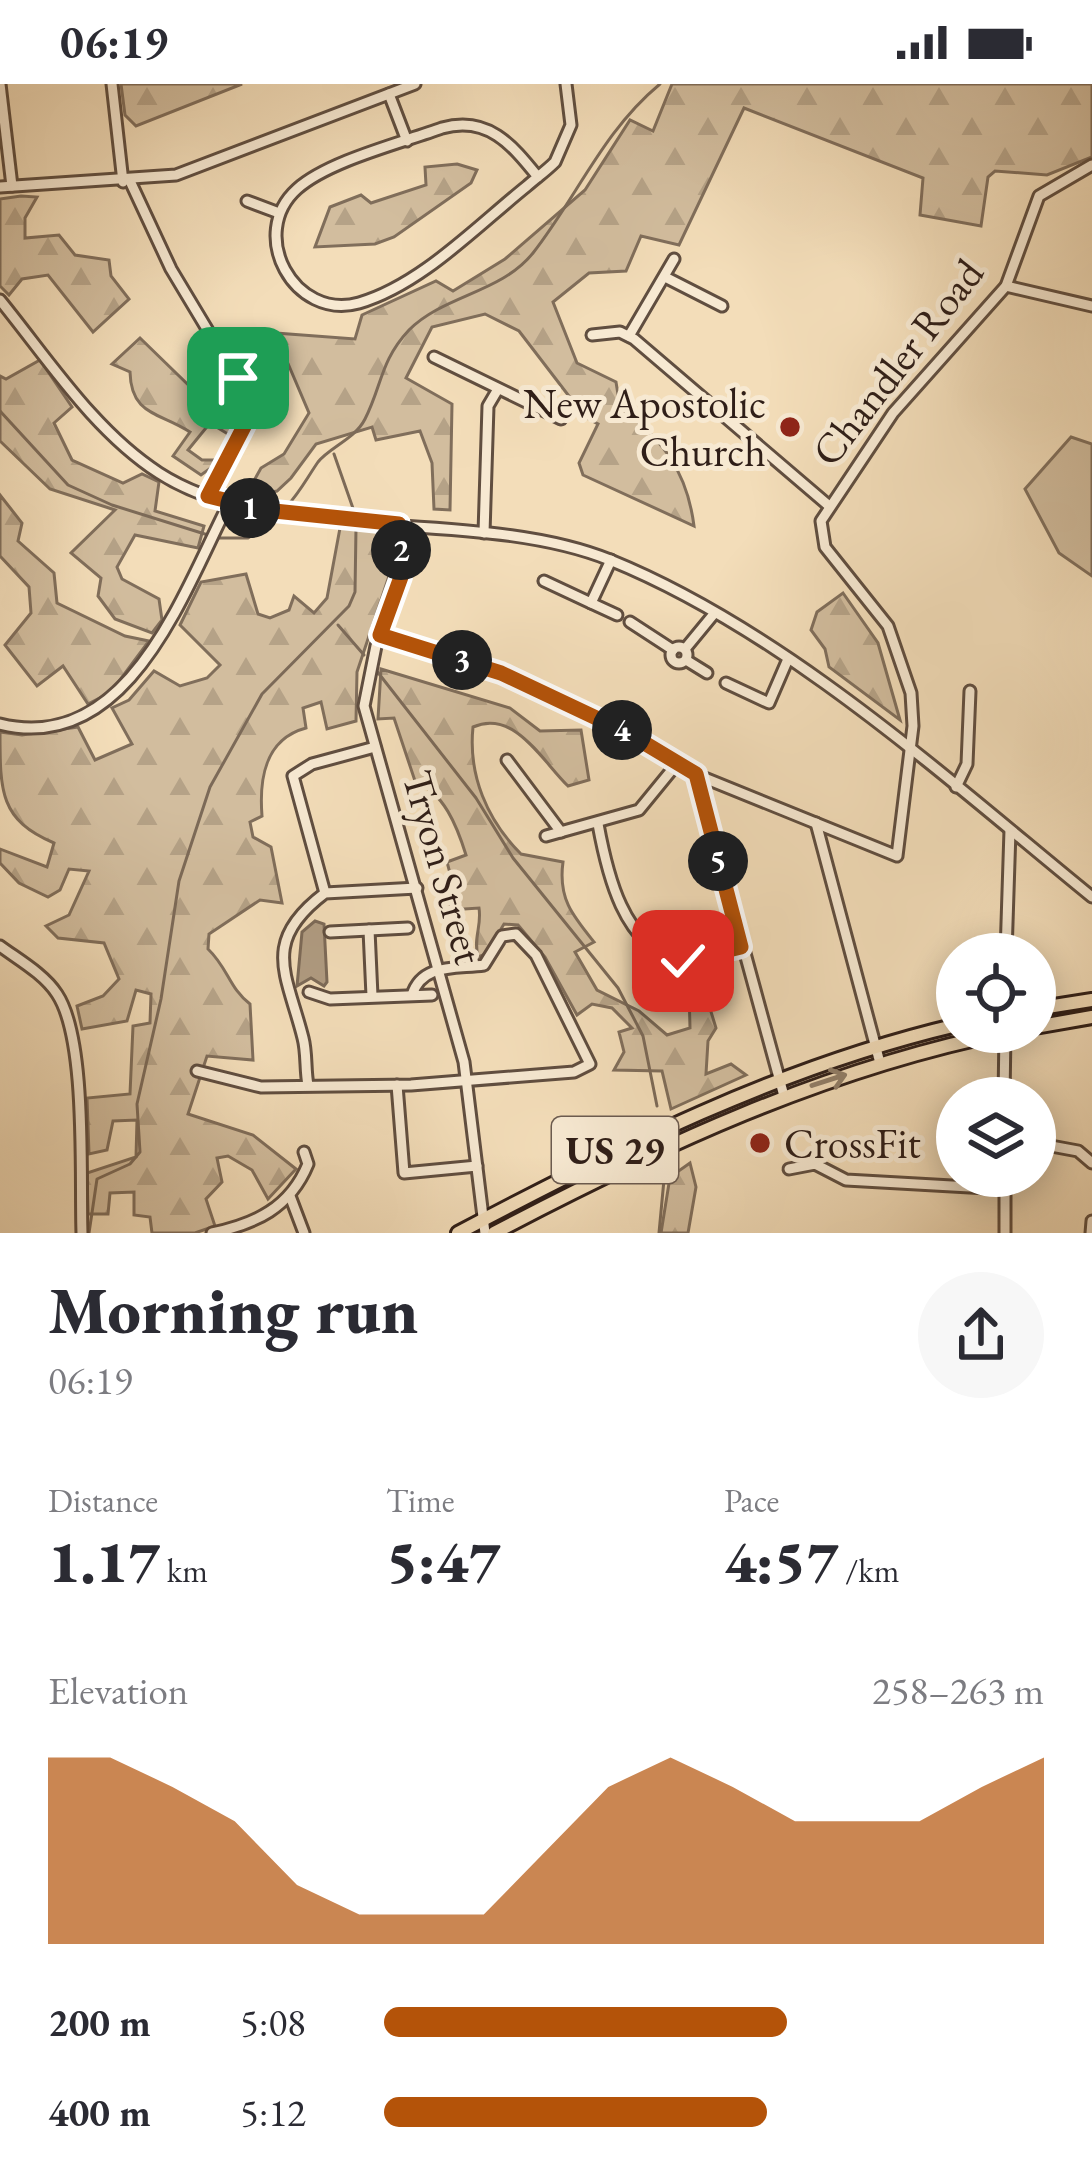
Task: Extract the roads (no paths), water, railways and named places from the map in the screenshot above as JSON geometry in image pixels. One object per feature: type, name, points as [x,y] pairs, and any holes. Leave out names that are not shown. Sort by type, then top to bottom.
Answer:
[{"type":"main road","points":[[1056,1006],[1092,1000]]},
{"type":"main road","points":[[1056,1023],[1092,1017]]},
{"type":"main road","name":"US 29","points":[[458,1233],[484,1226],[728,1099],[936,1031]]},
{"type":"main road","name":"US 29","points":[[494,1233],[734,1115],[880,1063],[936,1049]]},
{"type":"main road","points":[[728,1099],[734,1115]]},
{"type":"street","points":[[0,84],[6,186],[126,182],[185,172],[415,84]]},
{"type":"street","points":[[112,84],[126,182],[251,406],[236,450],[208,496]]},
{"type":"street","points":[[538,177],[506,139],[480,126],[451,125],[311,179],[279,213],[276,248],[289,278],[317,300],[352,304],[422,269],[538,177],[568,139],[572,112],[566,84]]},
{"type":"street","points":[[389,94],[407,141]]},
{"type":"street","name":"Chandler Road","points":[[816,824],[897,856],[914,712],[907,676],[881,614],[823,543],[820,526],[827,505],[892,413],[1006,286],[1039,196],[1092,165]]},
{"type":"street","points":[[248,201],[279,213]]},
{"type":"street","points":[[629,336],[674,259]]},
{"type":"street","points":[[664,277],[722,306]]},
{"type":"street","points":[[1006,286],[1092,307]]},
{"type":"street","points":[[0,299],[126,448],[158,472],[229,503],[554,543],[611,560],[788,659],[909,748],[1092,897]]},
{"type":"street","points":[[592,335],[629,336],[827,505]]},
{"type":"street","points":[[434,357],[561,418]]},
{"type":"street","points":[[484,533],[488,406],[498,388]]},
{"type":"street","points":[[0,724],[54,724],[92,709],[130,681],[146,661],[229,503]]},
{"type":"street","name":"Tryon Street","points":[[399,524],[401,577],[364,697],[467,1081],[484,1226]]},
{"type":"street","points":[[591,603],[611,560]]},
{"type":"street","points":[[544,581],[617,615]]},
{"type":"street","points":[[682,653],[713,615]]},
{"type":"street","points":[[630,622],[707,673]]},
{"type":"street","points":[[380,635],[501,673],[626,732],[675,766],[816,824],[880,1063]]},
{"type":"street","points":[[726,683],[769,704],[788,659]]},
{"type":"street","points":[[956,787],[967,764],[970,691]]},
{"type":"street","points":[[325,893],[293,776],[310,765],[375,747]]},
{"type":"street","points":[[507,760],[561,832]]},
{"type":"street","points":[[546,836],[643,807],[675,766]]},
{"type":"street","points":[[696,774],[784,1096]]},
{"type":"street","points":[[598,824],[617,898],[653,947],[680,961],[741,947]]},
{"type":"street","points":[[1007,933],[1010,830]]},
{"type":"street","points":[[308,1085],[304,1040],[281,962],[294,923],[325,893],[417,888]]},
{"type":"street","points":[[330,932],[408,928]]},
{"type":"street","points":[[369,930],[372,996]]},
{"type":"street","points":[[197,1071],[245,1086],[397,1085],[574,1072],[591,1061],[536,955],[516,934],[502,936],[484,965],[439,970],[417,980],[412,995]]},
{"type":"street","points":[[0,946],[49,983],[67,1015],[75,1066],[82,1233]]},
{"type":"street","points":[[309,992],[330,999],[432,995]]},
{"type":"street","points":[[397,1085],[404,1173],[477,1166]]},
{"type":"street","points":[[1056,1147],[1078,1151],[1092,1163]]},
{"type":"street","points":[[212,1233],[251,1224],[290,1196],[308,1165],[304,1152]]},
{"type":"street","points":[[789,1168],[815,1164],[846,1180],[936,1185]]},
{"type":"street","points":[[290,1196],[304,1233]]},
{"type":"street","points":[[1005,1197],[1005,1233]]},
{"type":"street","points":[[1091,1233],[1092,1221]]},
{"type":"waterway","points":[[287,506],[318,462],[361,426],[399,341],[423,318],[520,266],[549,232],[622,122],[660,84]]},
{"type":"waterway","points":[[0,411],[68,485],[112,505],[208,535]]},
{"type":"waterway","points":[[334,454],[355,514]]},
{"type":"waterway","points":[[218,538],[248,538],[279,518]]},
{"type":"waterway","points":[[89,1233],[97,1179],[130,1164],[140,1152],[137,1104],[161,999],[179,881],[210,787],[262,694],[349,606],[355,592],[356,528]]},
{"type":"waterway","points":[[338,625],[364,655]]},
{"type":"waterway","points":[[376,670],[476,798],[513,858],[618,988],[643,1036],[657,1106]]},
{"type":"waterway","points":[[659,1233],[665,1169]]},
{"type":"place","name":"New Apostolic Church","points":[[790,427]]},
{"type":"place","name":"CrossFit","points":[[760,1143]]}]
